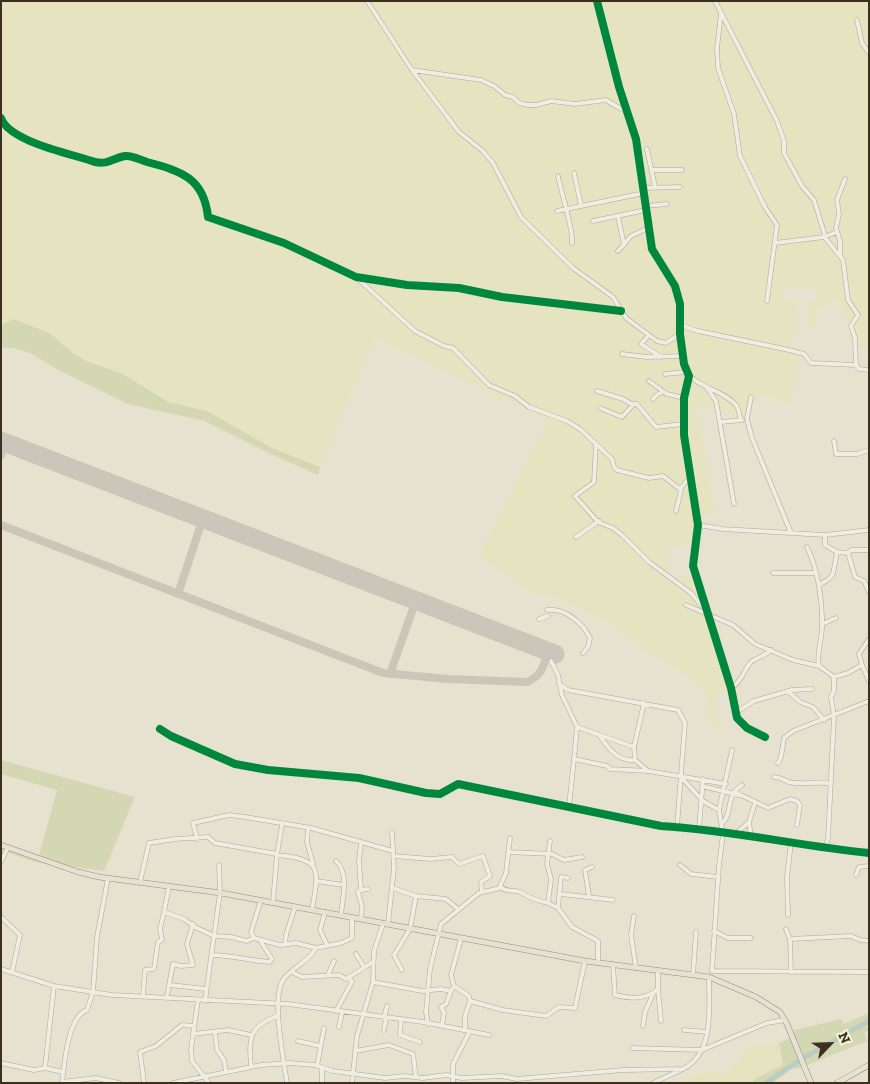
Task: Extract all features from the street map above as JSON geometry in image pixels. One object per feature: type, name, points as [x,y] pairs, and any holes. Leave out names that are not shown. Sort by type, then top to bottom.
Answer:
[{"type":"main road","points":[[1,845],[78,872],[100,877],[273,902],[460,939],[585,961],[658,972],[709,977],[766,1002],[780,1012],[799,1052],[810,1083]]},
{"type":"main road","points":[[838,1083],[869,1065]]},
{"type":"street","points":[[367,1],[412,70],[459,132],[483,150],[493,163],[521,217],[573,268],[613,297],[621,311],[649,336],[666,343],[680,334]]},
{"type":"street","points":[[597,1],[619,87],[636,139],[652,249],[675,286],[680,304],[680,334],[688,376],[684,398],[686,408],[683,424],[698,524],[693,566],[731,688],[737,718],[747,728],[766,737]]},
{"type":"street","points":[[715,1],[777,121],[784,141],[784,153],[802,186],[814,200],[824,237],[843,260],[848,300],[858,316],[851,326],[855,338],[856,365],[859,369],[869,370]]},
{"type":"street","points":[[721,14],[717,48],[718,68],[734,114],[740,156],[765,207],[776,222],[767,301]]},
{"type":"street","points":[[857,20],[862,43],[869,53]]},
{"type":"street","points":[[412,70],[481,80],[494,86],[519,103],[528,105],[536,106],[551,101],[576,104],[606,100],[620,109],[627,107]]},
{"type":"street","points":[[1,118],[7,127],[27,140],[95,162],[106,164],[125,156],[174,170],[193,179],[204,197],[208,217],[284,243],[356,277],[407,286],[458,288],[502,297],[621,311]]},
{"type":"street","points":[[647,149],[653,170],[655,188]]},
{"type":"street","points":[[653,170],[682,170]]},
{"type":"street","points":[[574,173],[581,205]]},
{"type":"street","points":[[558,176],[565,209],[572,229],[572,243]]},
{"type":"street","points":[[840,255],[840,241],[837,232],[837,196],[845,179]]},
{"type":"street","points":[[557,211],[644,190],[680,187]]},
{"type":"street","points":[[593,221],[667,204]]},
{"type":"street","points":[[618,216],[624,245]]},
{"type":"street","points":[[618,251],[636,232],[648,228]]},
{"type":"street","points":[[775,244],[824,237],[837,232]]},
{"type":"street","points":[[356,277],[415,331],[444,346],[453,348],[489,385],[515,396],[529,407],[567,421],[580,429],[612,459],[617,470],[649,478],[663,476],[680,489]]},
{"type":"street","points":[[680,325],[698,332],[804,354],[811,363],[856,365]]},
{"type":"street","points":[[649,336],[641,344],[662,357]]},
{"type":"street","points":[[622,354],[662,357],[683,356]]},
{"type":"street","points":[[665,374],[686,372],[688,376],[706,388],[725,396],[737,406],[741,420]]},
{"type":"street","points":[[649,380],[663,392],[684,398]]},
{"type":"street","points":[[706,388],[716,401],[734,504]]},
{"type":"street","points":[[597,392],[623,399],[633,405],[637,404],[656,427],[683,424]]},
{"type":"street","points":[[653,399],[663,392]]},
{"type":"street","points":[[751,397],[747,419],[763,470],[791,533]]},
{"type":"street","points":[[600,408],[622,418],[633,405]]},
{"type":"street","points":[[721,422],[747,419]]},
{"type":"street","points":[[834,441],[836,454],[857,454],[869,450]]},
{"type":"street","points":[[596,444],[594,482],[575,496],[593,517],[599,521]]},
{"type":"street","points":[[676,511],[680,489],[691,476]]},
{"type":"street","points":[[576,498],[584,509],[599,521]]},
{"type":"street","points":[[593,517],[622,535],[650,562],[691,593],[706,612]]},
{"type":"street","points":[[576,537],[599,521]]},
{"type":"street","points":[[698,524],[723,529],[825,535],[869,530]]},
{"type":"street","points":[[825,535],[825,544],[837,552],[848,553],[851,550],[869,550]]},
{"type":"street","points":[[807,547],[819,585],[822,624],[817,659],[818,666]]},
{"type":"street","points":[[819,585],[830,579],[837,552]]},
{"type":"street","points":[[848,553],[855,577],[864,581],[869,592]]},
{"type":"street","points":[[773,573],[815,573]]},
{"type":"street","points":[[686,605],[733,625],[755,644],[793,660],[818,666],[834,677]]},
{"type":"street","points":[[547,610],[554,609],[581,623],[590,638],[588,647],[583,653]]},
{"type":"street","points":[[539,619],[548,616]]},
{"type":"street","points":[[822,624],[836,618]]},
{"type":"street","points":[[869,639],[859,654],[869,681]]},
{"type":"street","points":[[731,688],[741,680],[750,663],[764,657],[770,650]]},
{"type":"street","points":[[551,661],[562,695],[577,727],[569,806]]},
{"type":"street","points":[[834,677],[848,673],[862,665]]},
{"type":"street","points":[[825,848],[831,784],[834,716],[831,697],[834,691],[834,677]]},
{"type":"street","points":[[559,684],[568,690],[644,704],[672,707],[683,716],[685,723],[677,827]]},
{"type":"street","points":[[737,712],[749,703],[788,691],[812,690]]},
{"type":"street","points":[[788,691],[800,702],[813,707],[824,720]]},
{"type":"street","points":[[778,763],[781,757],[784,738],[793,731],[869,702]]},
{"type":"street","points":[[644,704],[634,747],[635,760],[648,771]]},
{"type":"street","points":[[577,727],[634,747]]},
{"type":"street","points":[[160,729],[171,736],[245,766],[359,778],[426,793],[440,794],[458,784],[661,826],[699,829],[825,848],[869,852]]},
{"type":"street","points":[[598,735],[616,755],[626,761],[635,760]]},
{"type":"street","points":[[732,750],[719,810],[723,834],[718,877],[712,971],[869,972]]},
{"type":"street","points":[[574,760],[607,766],[610,769],[648,771],[726,784]]},
{"type":"street","points":[[680,776],[701,799],[719,810]]},
{"type":"street","points":[[774,777],[780,777],[790,783],[814,781],[831,784]]},
{"type":"street","points":[[699,829],[703,779]]},
{"type":"street","points":[[722,824],[727,819],[732,794],[742,785]]},
{"type":"street","points":[[702,786],[743,796],[768,808],[790,799],[797,800],[800,805],[798,825]]},
{"type":"street","points":[[751,837],[749,822],[755,803]]},
{"type":"street","points":[[197,839],[193,823],[233,815],[308,829],[393,853],[431,859],[452,856],[459,864],[483,856],[490,876],[480,882],[482,892]]},
{"type":"street","points":[[734,835],[749,822]]},
{"type":"street","points":[[273,902],[282,825]]},
{"type":"street","points":[[308,829],[307,842],[317,875],[312,910]]},
{"type":"street","points":[[352,1083],[359,1024],[364,1014],[373,982],[373,962],[377,938],[385,924],[393,888],[392,832]]},
{"type":"street","points":[[140,882],[148,844],[183,838],[197,839],[208,837],[215,843],[300,858],[313,864]]},
{"type":"street","points":[[500,888],[506,873],[510,838]]},
{"type":"street","points":[[548,904],[551,879],[547,864],[550,841]]},
{"type":"street","points":[[788,915],[787,878],[791,842]]},
{"type":"street","points":[[827,842],[836,849]]},
{"type":"street","points":[[361,843],[359,861],[361,890],[358,892],[362,920]]},
{"type":"street","points":[[1,862],[8,847]]},
{"type":"street","points":[[508,852],[548,853],[560,860],[582,857]]},
{"type":"street","points":[[336,861],[343,874],[344,885],[341,916]]},
{"type":"street","points":[[205,1000],[220,893],[219,865]]},
{"type":"street","points":[[680,865],[691,874],[718,877]]},
{"type":"street","points":[[856,875],[859,867],[869,866]]},
{"type":"street","points":[[589,896],[585,870],[592,867]]},
{"type":"street","points":[[558,908],[561,894],[561,877],[568,878]]},
{"type":"street","points":[[108,878],[96,937],[93,992],[88,1010],[80,1015],[68,1042],[62,1082],[78,1082],[96,1078],[118,1083]]},
{"type":"street","points":[[316,881],[344,885]]},
{"type":"street","points":[[143,995],[145,970],[154,969],[158,942],[162,940],[160,929],[169,886]]},
{"type":"street","points":[[393,888],[416,896],[446,899],[458,909]]},
{"type":"street","points":[[428,1024],[426,1012],[430,969],[442,922],[482,892],[500,888],[505,891],[520,892],[525,896],[558,908],[572,927],[598,941],[598,963]]},
{"type":"street","points":[[361,890],[368,890]]},
{"type":"street","points":[[561,894],[613,900]]},
{"type":"street","points":[[402,970],[394,955],[410,929],[416,896]]},
{"type":"street","points":[[261,900],[251,932],[254,938],[261,942],[285,945],[296,943],[316,948],[350,940],[352,938],[352,918]]},
{"type":"street","points":[[285,945],[286,935],[295,907]]},
{"type":"street","points":[[164,912],[193,924],[195,928],[214,936],[231,937],[247,942],[254,938]]},
{"type":"street","points":[[325,912],[320,930],[327,945]]},
{"type":"street","points":[[634,916],[631,935],[636,969]]},
{"type":"street","points":[[1,917],[20,935],[12,972]]},
{"type":"street","points":[[167,996],[173,964],[181,966],[193,965],[187,944],[193,924]]},
{"type":"street","points":[[786,929],[790,938],[792,972]]},
{"type":"street","points":[[714,931],[728,938],[751,938]]},
{"type":"street","points":[[693,974],[696,932]]},
{"type":"street","points":[[790,938],[851,936],[869,941]]},
{"type":"street","points":[[442,1026],[444,1012],[441,1007],[446,1004],[452,988],[451,975],[460,939]]},
{"type":"street","points":[[212,955],[270,962],[272,959],[261,942]]},
{"type":"street","points":[[287,1083],[278,1016],[281,985],[284,979],[313,955],[316,948]]},
{"type":"street","points":[[356,954],[364,967]]},
{"type":"street","points":[[328,975],[334,961]]},
{"type":"street","points":[[470,1001],[503,1010],[546,1016],[559,1006],[575,1008],[585,961]]},
{"type":"street","points":[[292,972],[302,977],[339,975],[346,979],[373,962]]},
{"type":"street","points":[[613,965],[615,995],[635,999],[653,994]]},
{"type":"street","points":[[1,969],[54,986],[93,992],[279,1004],[364,1014],[489,1035]]},
{"type":"street","points":[[658,972],[661,1021]]},
{"type":"street","points":[[653,1083],[673,1075],[692,1064],[702,1050],[707,1032],[709,977]]},
{"type":"street","points":[[336,1011],[352,982],[349,978]]},
{"type":"street","points":[[373,982],[422,991],[452,988],[468,996],[470,1001],[464,1016],[465,1030]]},
{"type":"street","points":[[170,985],[206,989]]},
{"type":"street","points":[[45,1068],[54,986]]},
{"type":"street","points":[[643,1026],[645,1012],[653,994],[658,988]]},
{"type":"street","points":[[198,1000],[192,1034],[192,1061],[209,1083]]},
{"type":"street","points":[[384,1030],[387,1006]]},
{"type":"street","points":[[339,1027],[342,1012]]},
{"type":"street","points":[[251,1067],[249,1046],[251,1036],[256,1027],[278,1016]]},
{"type":"street","points":[[401,1020],[400,1035],[420,1042]]},
{"type":"street","points":[[632,1048],[702,1050],[767,1023],[785,1020]]},
{"type":"street","points":[[144,1083],[140,1052],[156,1046],[182,1026],[194,1026]]},
{"type":"street","points":[[317,1066],[324,1028]]},
{"type":"street","points":[[192,1034],[228,1030],[251,1036]]},
{"type":"street","points":[[684,1030],[707,1032]]},
{"type":"street","points":[[453,1083],[453,1064],[470,1031]]},
{"type":"street","points":[[215,1032],[218,1050],[224,1060],[226,1071]]},
{"type":"street","points":[[298,1042],[320,1046]]},
{"type":"street","points":[[355,1051],[389,1045],[396,1046],[413,1054],[416,1077]]},
{"type":"street","points":[[1,1063],[34,1070],[45,1068],[63,1072]]},
{"type":"street","points":[[173,1083],[226,1071],[284,1063],[317,1066],[385,1081],[405,1076],[452,1076],[475,1080],[501,1076],[517,1081],[623,1070],[683,1069]]},
{"type":"street","points":[[322,1068],[322,1083]]},
{"type":"street","points":[[405,1076],[405,1083]]},
{"type":"street","points":[[432,1077],[433,1083]]},
{"type":"shaded area","points":[[1,1],[869,1],[869,348],[852,347],[849,320],[846,320],[836,299],[817,310],[816,327],[807,326],[810,301],[817,300],[816,288],[783,288],[783,298],[797,301],[798,313],[791,350],[799,353],[791,404],[778,401],[776,398],[751,395],[746,420],[725,411],[697,408],[715,514],[697,516],[697,546],[686,545],[666,551],[669,566],[663,572],[672,579],[699,572],[727,673],[727,688],[716,694],[714,709],[724,731],[717,730],[708,715],[704,690],[675,668],[638,647],[611,625],[552,596],[534,594],[478,556],[548,420],[375,338],[320,467],[272,448],[207,411],[168,403],[123,374],[86,361],[73,353],[51,334],[15,319],[1,325]]},
{"type":"shaded area","points":[[756,1041],[762,1045],[779,1043],[783,1065],[756,1078],[751,1083],[688,1083],[686,1077],[717,1071],[722,1077]]},
{"type":"green space","points":[[14,319],[51,334],[73,353],[86,361],[123,374],[168,402],[207,411],[272,448],[320,467],[318,475],[205,421],[128,404],[58,370],[32,354],[14,348],[1,348],[1,325]]},
{"type":"green space","points":[[1,760],[135,797],[104,871],[35,862],[3,851],[1,855],[1,842],[39,855],[57,790],[1,774]]},
{"type":"green space","points":[[869,1013],[869,1030],[864,1033],[867,1041],[797,1069],[793,1068],[775,1081],[776,1083],[751,1083],[756,1078],[783,1065],[779,1043],[790,1038],[794,1030],[841,1019],[844,1024]]},
{"type":"waterway","points":[[766,1083],[798,1061],[869,1021]]},
{"type":"taxiway","points":[[1,455],[6,443]]},
{"type":"taxiway","points":[[178,594],[203,518]]},
{"type":"taxiway","points":[[1,525],[383,673],[448,679],[527,682],[539,673],[544,665],[548,651]]},
{"type":"taxiway","points":[[390,674],[416,600]]},
{"type":"runway","points":[[1,441],[555,654]]},
{"type":"cycle path","points":[[597,1],[619,87],[636,139],[652,249],[675,286],[680,304],[680,334],[684,364],[689,376],[684,398],[684,435],[698,525],[693,566],[731,688],[737,718],[747,728],[765,737]]},
{"type":"cycle path","points":[[1,118],[6,126],[16,134],[58,151],[100,163],[130,156],[180,173],[189,178],[202,193],[208,217],[284,243],[356,277],[407,285],[459,288],[502,297],[621,311]]},
{"type":"cycle path","points":[[160,729],[171,736],[235,764],[268,770],[359,778],[426,793],[440,794],[458,784],[661,826],[713,831],[869,853]]}]
